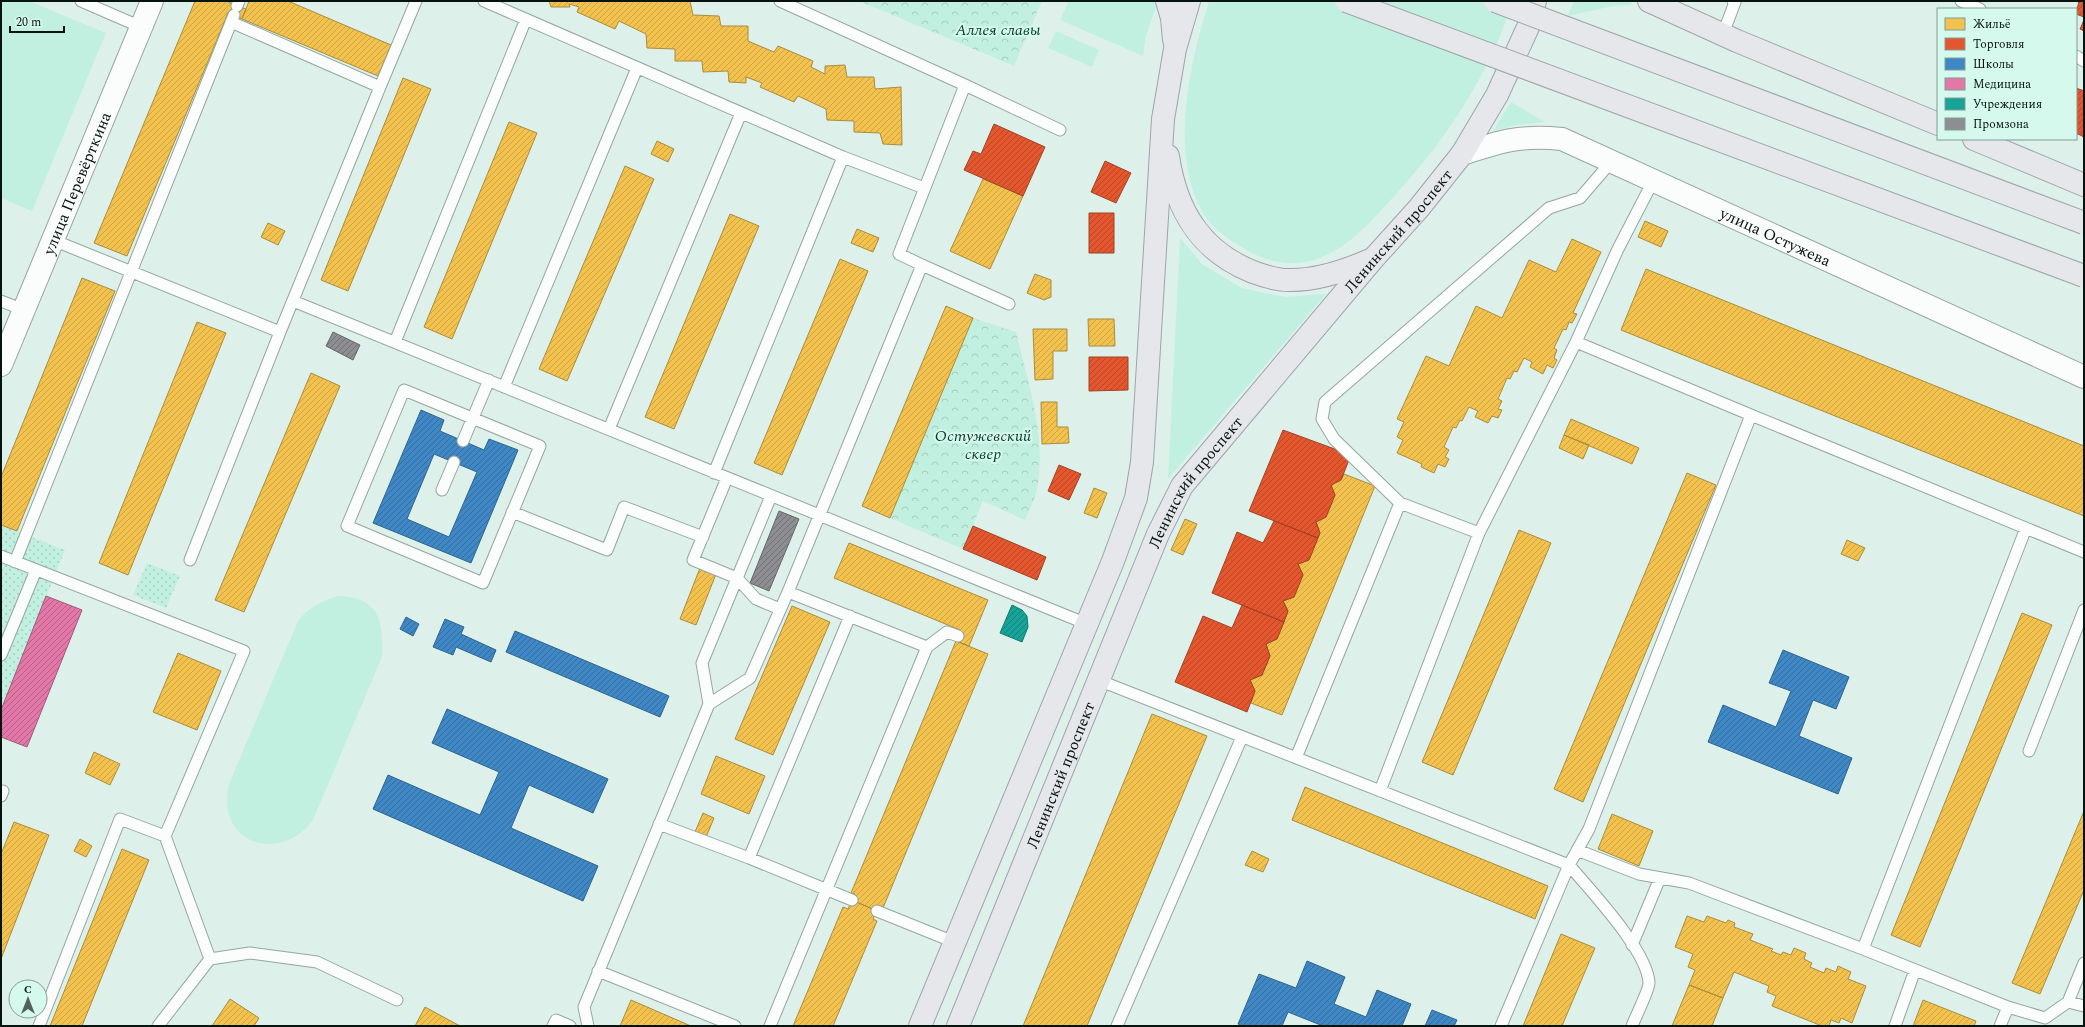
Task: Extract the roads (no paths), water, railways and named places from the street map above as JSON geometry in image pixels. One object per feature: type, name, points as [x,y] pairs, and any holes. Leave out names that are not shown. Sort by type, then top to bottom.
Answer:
[{"type":"main road","points":[[1167,1],[1172,18],[1175,49]]},
{"type":"main road","name":"Ленинский проспект","points":[[920,1026],[1122,540],[1136,498],[1142,462],[1163,119],[1175,49],[1189,1]]},
{"type":"main road","points":[[1346,1],[2084,276]]},
{"type":"main road","points":[[1495,1],[2084,223]]},
{"type":"main road","name":"Ленинский проспект","points":[[958,1026],[1158,534],[1182,486],[1462,154],[1497,95],[1529,25],[1535,1]]},
{"type":"main road","points":[[1649,1],[1723,34],[1937,124]]},
{"type":"main road","points":[[1163,119],[1171,176],[1185,211],[1198,233],[1210,246],[1225,258],[1260,275],[1290,280],[1322,277],[1340,272],[1373,259]]},
{"type":"main road","points":[[1976,140],[2084,185]]},
{"type":"street","name":"улица Перевёрткина","points":[[1,365],[152,1]]},
{"type":"street","name":"улица Остужева","points":[[1462,154],[1505,140],[1541,137],[1562,139],[2084,377]]},
{"type":"lane","points":[[81,1],[141,27]]},
{"type":"lane","points":[[190,560],[280,332],[416,1]]},
{"type":"lane","points":[[484,1],[843,157],[924,188]]},
{"type":"lane","points":[[780,1],[1060,130]]},
{"type":"lane","points":[[1723,34],[1735,1]]},
{"type":"lane","points":[[1960,1],[1978,8]]},
{"type":"lane","points":[[15,562],[235,11],[380,87]]},
{"type":"lane","points":[[395,342],[526,19]]},
{"type":"lane","points":[[504,387],[637,68]]},
{"type":"lane","points":[[965,85],[898,254],[1009,304]]},
{"type":"lane","points":[[609,430],[741,113]]},
{"type":"lane","points":[[714,473],[843,157]]},
{"type":"lane","points":[[1479,533],[1400,503],[1334,439],[1322,419],[1325,402],[1549,208],[1580,198],[1611,162]]},
{"type":"lane","points":[[1380,791],[1479,533],[1576,342],[1618,249],[1650,187]]},
{"type":"lane","points":[[53,240],[280,332]]},
{"type":"lane","points":[[709,704],[750,678],[788,592],[922,265]]},
{"type":"lane","points":[[1,301],[24,310]]},
{"type":"lane","points":[[293,301],[1087,624]]},
{"type":"lane","points":[[1576,342],[2084,552]]},
{"type":"lane","points":[[463,441],[489,380]]},
{"type":"lane","points":[[404,390],[472,418],[540,446],[483,583],[347,526],[404,390]]},
{"type":"lane","points":[[1501,1026],[1569,865],[1589,829],[1751,415]]},
{"type":"lane","points":[[442,490],[454,462]]},
{"type":"lane","points":[[727,478],[694,560],[737,578],[756,599],[780,609]]},
{"type":"lane","points":[[588,1026],[584,1007],[709,704],[702,663],[771,496]]},
{"type":"lane","points":[[1296,758],[1400,503]]},
{"type":"lane","points":[[512,512],[607,550],[624,507],[703,537]]},
{"type":"lane","points":[[1863,949],[2026,528]]},
{"type":"lane","points":[[1,556],[244,651],[165,836],[210,959]]},
{"type":"lane","points":[[1,655],[36,570]]},
{"type":"lane","points":[[788,592],[927,647]]},
{"type":"lane","points":[[2029,751],[2084,610]]},
{"type":"lane","points":[[749,858],[850,616]]},
{"type":"lane","points":[[770,1026],[927,647],[947,632],[958,636]]},
{"type":"lane","points":[[1098,680],[1569,865],[1618,922],[1641,960],[1649,984],[1632,1026]]},
{"type":"lane","points":[[1117,1026],[1242,737]]},
{"type":"lane","points":[[1,791],[3,791],[1,796]]},
{"type":"lane","points":[[39,1026],[120,819],[165,836]]},
{"type":"lane","points":[[659,824],[749,858],[852,900]]},
{"type":"lane","points":[[1578,850],[1639,874],[1689,883],[1863,949],[2008,1007],[2045,1018],[2068,1002],[2084,963]]},
{"type":"lane","points":[[1632,945],[1660,878]]},
{"type":"lane","points":[[877,911],[954,942]]},
{"type":"lane","points":[[158,1026],[210,959],[250,954],[317,962],[398,1000]]},
{"type":"lane","points":[[1895,1026],[1915,970]]},
{"type":"lane","points":[[598,971],[735,1026]]},
{"type":"lane","points":[[2068,1002],[2084,1006]]},
{"type":"lane","points":[[2000,1026],[2008,1007]]},
{"type":"lane","points":[[553,1026],[556,1020],[570,1026]]},
{"type":"park label","name":"Аллея славы","points":[[998,29]]},
{"type":"park label","name":"Остужевский сквер","points":[[983,444]]}]
